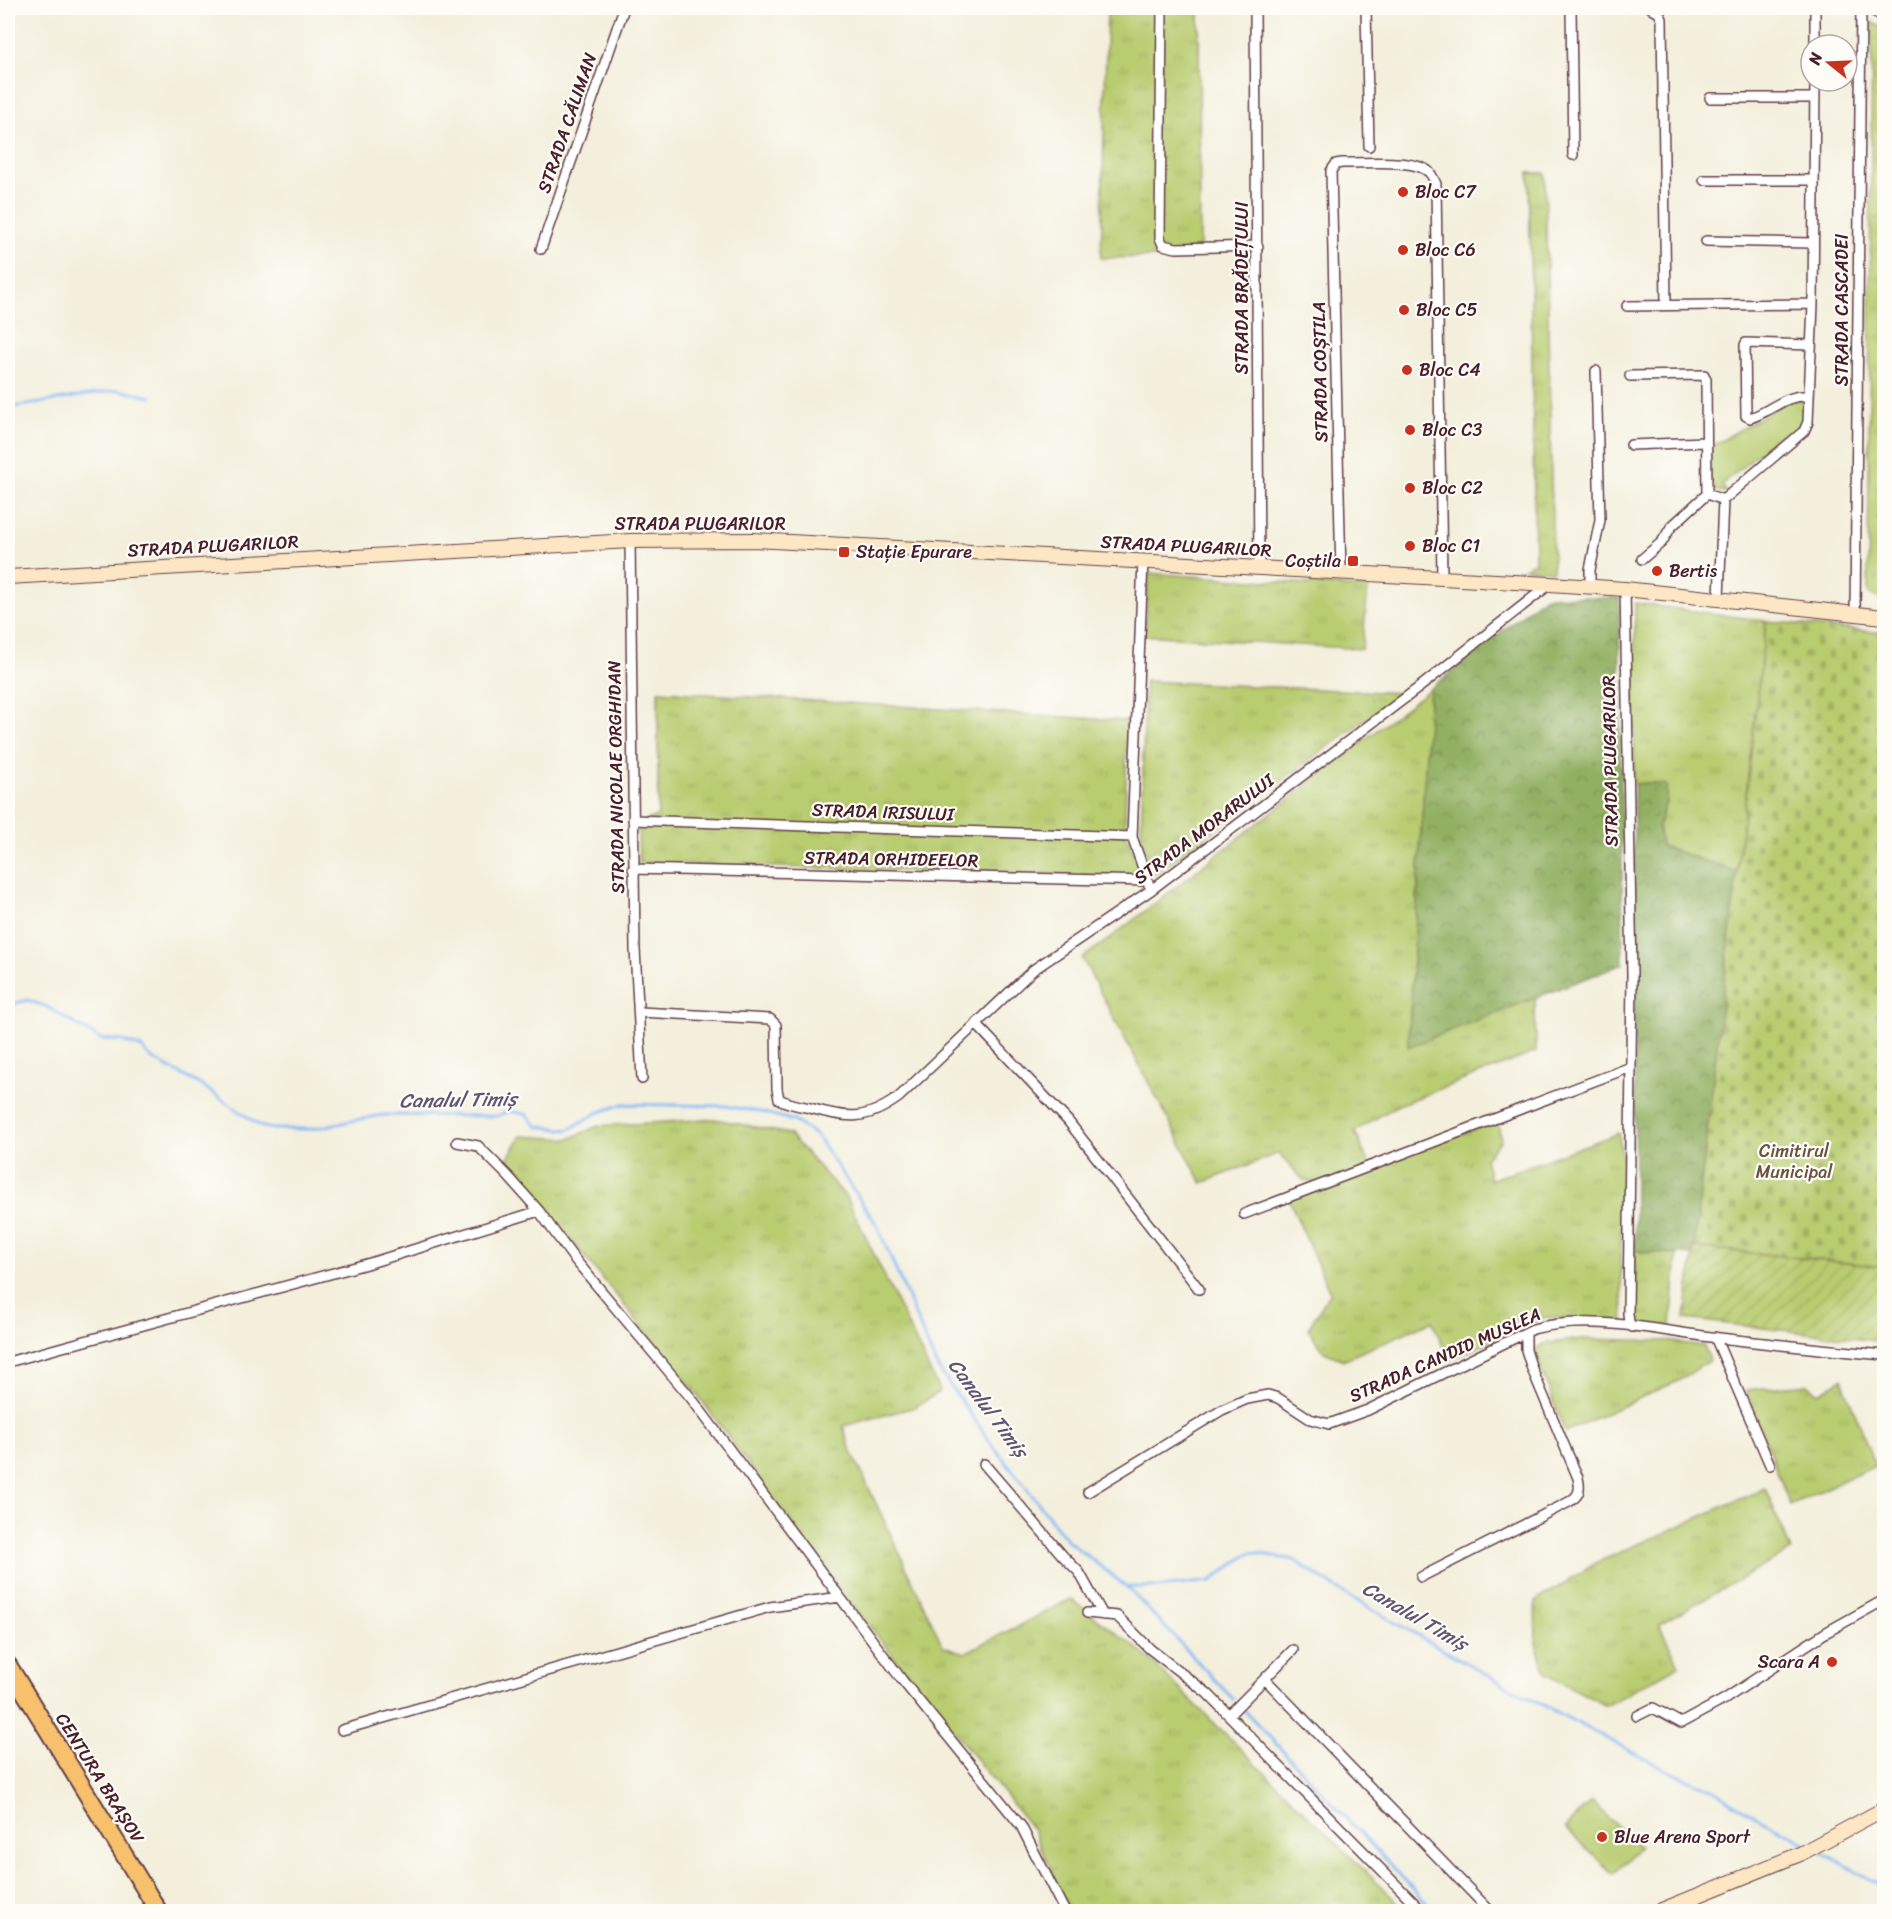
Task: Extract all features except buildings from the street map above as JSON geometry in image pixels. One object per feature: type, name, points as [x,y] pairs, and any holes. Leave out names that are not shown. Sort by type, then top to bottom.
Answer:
[{"type":"highway","name":"CENTURA BRAȘOV","points":[[8,1665],[159,1911]]},
{"type":"highway","name":"CENTURA BRAȘOV","points":[[8,1686],[146,1911]]},
{"type":"street","name":"STRADA CĂLIMAN","points":[[541,249],[624,8]]},
{"type":"street","points":[[1162,8],[1160,238],[1163,245],[1176,248],[1258,246]]},
{"type":"street","name":"STRADA BRĂDEȚULUI","points":[[1255,8],[1259,568]]},
{"type":"street","points":[[1366,8],[1369,146]]},
{"type":"street","points":[[1571,8],[1573,155]]},
{"type":"street","points":[[1651,8],[1659,13],[1662,19],[1665,305]]},
{"type":"street","points":[[1815,8],[1815,33]]},
{"type":"street","name":"STRADA CASCADEI","points":[[1856,614],[1861,8]]},
{"type":"street","points":[[1872,8],[1884,14]]},
{"type":"street","points":[[1719,598],[1723,500],[1804,430],[1808,422],[1813,304],[1815,93]]},
{"type":"street","points":[[1710,98],[1815,98]]},
{"type":"street","name":"STRADA COȘTILA","points":[[1341,573],[1331,171],[1336,164],[1342,163],[1414,165],[1430,173],[1436,184],[1442,577]]},
{"type":"street","points":[[1704,180],[1814,180]]},
{"type":"street","points":[[1706,241],[1813,243]]},
{"type":"street","points":[[1627,306],[1813,304]]},
{"type":"street","points":[[1809,396],[1792,396],[1771,410],[1750,418],[1746,416],[1746,343],[1811,345]]},
{"type":"street","points":[[1590,587],[1590,570],[1600,520],[1596,371]]},
{"type":"street","points":[[1630,376],[1704,375],[1706,379],[1707,494],[1671,527],[1662,542],[1642,559]]},
{"type":"street","points":[[1631,445],[1705,442]]},
{"type":"street","points":[[1707,494],[1723,500]]},
{"type":"street","name":"STRADA PLUGARILOR","points":[[8,577],[273,560],[681,539],[807,542],[1625,589],[1632,975],[1628,1314],[1632,1327]]},
{"type":"street","name":"STRADA NICOLAE ORGHIDAN","points":[[630,541],[633,869],[642,1079]]},
{"type":"street","points":[[1143,561],[1132,837],[1149,885]]},
{"type":"street","name":"STRADA MORARULUI","points":[[640,1012],[763,1018],[773,1021],[776,1025],[779,1099],[836,1115],[853,1117],[868,1115],[885,1108],[1033,970],[1421,686],[1550,584]]},
{"type":"street","points":[[1625,589],[1884,616]]},
{"type":"street","name":"STRADA IRISULUI","points":[[633,820],[1132,837]]},
{"type":"street","name":"STRADA ORHIDEELOR","points":[[633,869],[1149,885]]},
{"type":"street","points":[[976,1024],[1068,1121],[1199,1288]]},
{"type":"street","points":[[1244,1214],[1631,1066]]},
{"type":"street","points":[[457,1142],[478,1146],[539,1211],[572,1256],[691,1398],[902,1680],[1021,1826],[1065,1911]]},
{"type":"street","points":[[8,1362],[370,1263],[539,1211]]},
{"type":"street","name":"STRADA CANDID MUSLEA","points":[[1088,1492],[1222,1410],[1246,1399],[1268,1395],[1278,1398],[1310,1419],[1329,1424],[1368,1410],[1526,1333],[1552,1324],[1575,1323],[1632,1327],[1884,1355]]},
{"type":"street","points":[[1421,1577],[1577,1497],[1578,1478],[1529,1359],[1526,1333]]},
{"type":"street","points":[[1715,1337],[1770,1465]]},
{"type":"street","points":[[984,1464],[1079,1572],[1103,1614]]},
{"type":"street","points":[[342,1730],[770,1606],[840,1597]]},
{"type":"street","points":[[1637,1716],[1653,1707],[1681,1723],[1725,1699],[1825,1633],[1884,1600]]},
{"type":"street","points":[[1087,1613],[1117,1616],[1150,1649],[1207,1693],[1423,1911]]},
{"type":"street","points":[[1228,1715],[1293,1650]]},
{"type":"street","points":[[1265,1679],[1491,1911]]},
{"type":"street","points":[[1657,1911],[1800,1854],[1832,1839],[1884,1809]]},
{"type":"green space","points":[[1107,8],[1199,8],[1200,256],[1101,258]]},
{"type":"green space","points":[[1872,22],[1884,29],[1884,601],[1868,593]]},
{"type":"green space","points":[[1529,173],[1545,173],[1553,571],[1524,568],[1535,562]]},
{"type":"green space","points":[[1803,398],[1803,428],[1784,443],[1778,436],[1725,482],[1722,486],[1727,492],[1716,491],[1710,478],[1711,447],[1784,403]]},
{"type":"green space","points":[[1149,573],[1368,588],[1362,649],[1144,635]]},
{"type":"green space","points":[[1546,596],[1619,598],[1623,964],[1408,1047],[1430,689]]},
{"type":"green space","points":[[1635,603],[1766,621],[1737,872],[1661,846],[1658,826],[1666,802],[1652,783],[1634,784]]},
{"type":"green space","name":"Cimitirul Municipal","points":[[1766,621],[1884,633],[1884,1267],[1694,1247]]},
{"type":"green space","points":[[1145,681],[1401,693],[1154,875],[1141,838]]},
{"type":"green space","points":[[1430,689],[1408,1046],[1535,998],[1536,1052],[1396,1106],[1355,1131],[1369,1165],[1498,1121],[1501,1140],[1485,1158],[1490,1180],[1619,1133],[1625,1181],[1621,1231],[1624,1321],[1546,1317],[1449,1360],[1432,1321],[1343,1360],[1324,1352],[1308,1329],[1330,1293],[1288,1197],[1317,1183],[1303,1180],[1279,1153],[1202,1183],[1082,958]]},
{"type":"green space","points":[[658,691],[1127,721],[1125,832],[1143,877],[639,863],[638,824],[658,815]]},
{"type":"green space","points":[[1634,784],[1666,785],[1666,802],[1658,826],[1661,846],[1737,872],[1693,1255],[1635,1251]]},
{"type":"green space","points":[[715,1119],[789,1134],[847,1198],[940,1392],[915,1407],[843,1426],[850,1448],[943,1646],[965,1653],[1071,1599],[1143,1653],[1406,1911],[1069,1911],[1033,1830],[845,1596],[697,1394],[506,1161],[521,1136],[569,1139],[598,1126]]},
{"type":"green space","points":[[1694,1247],[1884,1267],[1884,1342],[1685,1319]]},
{"type":"green space","points":[[1635,1251],[1677,1254],[1671,1326],[1636,1323]]},
{"type":"green space","points":[[1581,1339],[1667,1341],[1704,1346],[1710,1360],[1680,1380],[1565,1432],[1534,1350],[1544,1344]]},
{"type":"green space","points":[[1842,1379],[1875,1466],[1790,1505],[1746,1390],[1808,1384],[1819,1393]]},
{"type":"green space","points":[[1765,1488],[1791,1551],[1659,1624],[1679,1665],[1606,1706],[1546,1674],[1536,1644],[1535,1602],[1596,1563]]},
{"type":"green space","name":"Blue Arena Sport","points":[[1591,1801],[1639,1847],[1613,1874],[1565,1828]]},
{"type":"waterway","points":[[8,408],[118,390],[151,397]]},
{"type":"waterway","name":"Canalul Timiș","points":[[8,1005],[28,1000],[47,1007],[100,1039],[123,1041],[142,1048],[151,1058],[201,1085],[262,1127],[273,1129],[311,1129],[382,1115],[498,1116],[509,1111],[526,1114],[537,1126],[568,1130],[597,1113],[623,1104],[725,1106],[766,1113],[794,1121],[816,1135],[877,1225],[937,1367],[991,1443],[1068,1541],[1127,1587],[1159,1587],[1211,1581],[1251,1552],[1294,1560],[1345,1594],[1507,1686],[1665,1769],[1713,1790],[1758,1818],[1807,1844]]},
{"type":"waterway","points":[[1127,1587],[1233,1699]]},
{"type":"waterway","points":[[1245,1711],[1435,1912]]},
{"type":"waterway","name":"Canalul Timiș","points":[[1818,1850],[1884,1887]]},
{"type":"place","name":"Bloc C7","points":[[1403,192]]},
{"type":"place","name":"Bloc C6","points":[[1403,250]]},
{"type":"place","name":"Bloc C5","points":[[1404,310]]},
{"type":"place","name":"Bloc C4","points":[[1407,370]]},
{"type":"place","name":"Bloc C3","points":[[1410,430]]},
{"type":"place","name":"Bloc C2","points":[[1410,488]]},
{"type":"place","name":"Bloc C1","points":[[1410,546]]},
{"type":"place","name":"Stație Epurare","points":[[844,552]]},
{"type":"place","name":"Coștila","points":[[1353,561]]},
{"type":"place","name":"Bertis","points":[[1657,571]]},
{"type":"place","name":"Scara A","points":[[1832,1662]]},
{"type":"place","name":"Blue Arena Sport","points":[[1602,1837]]}]
